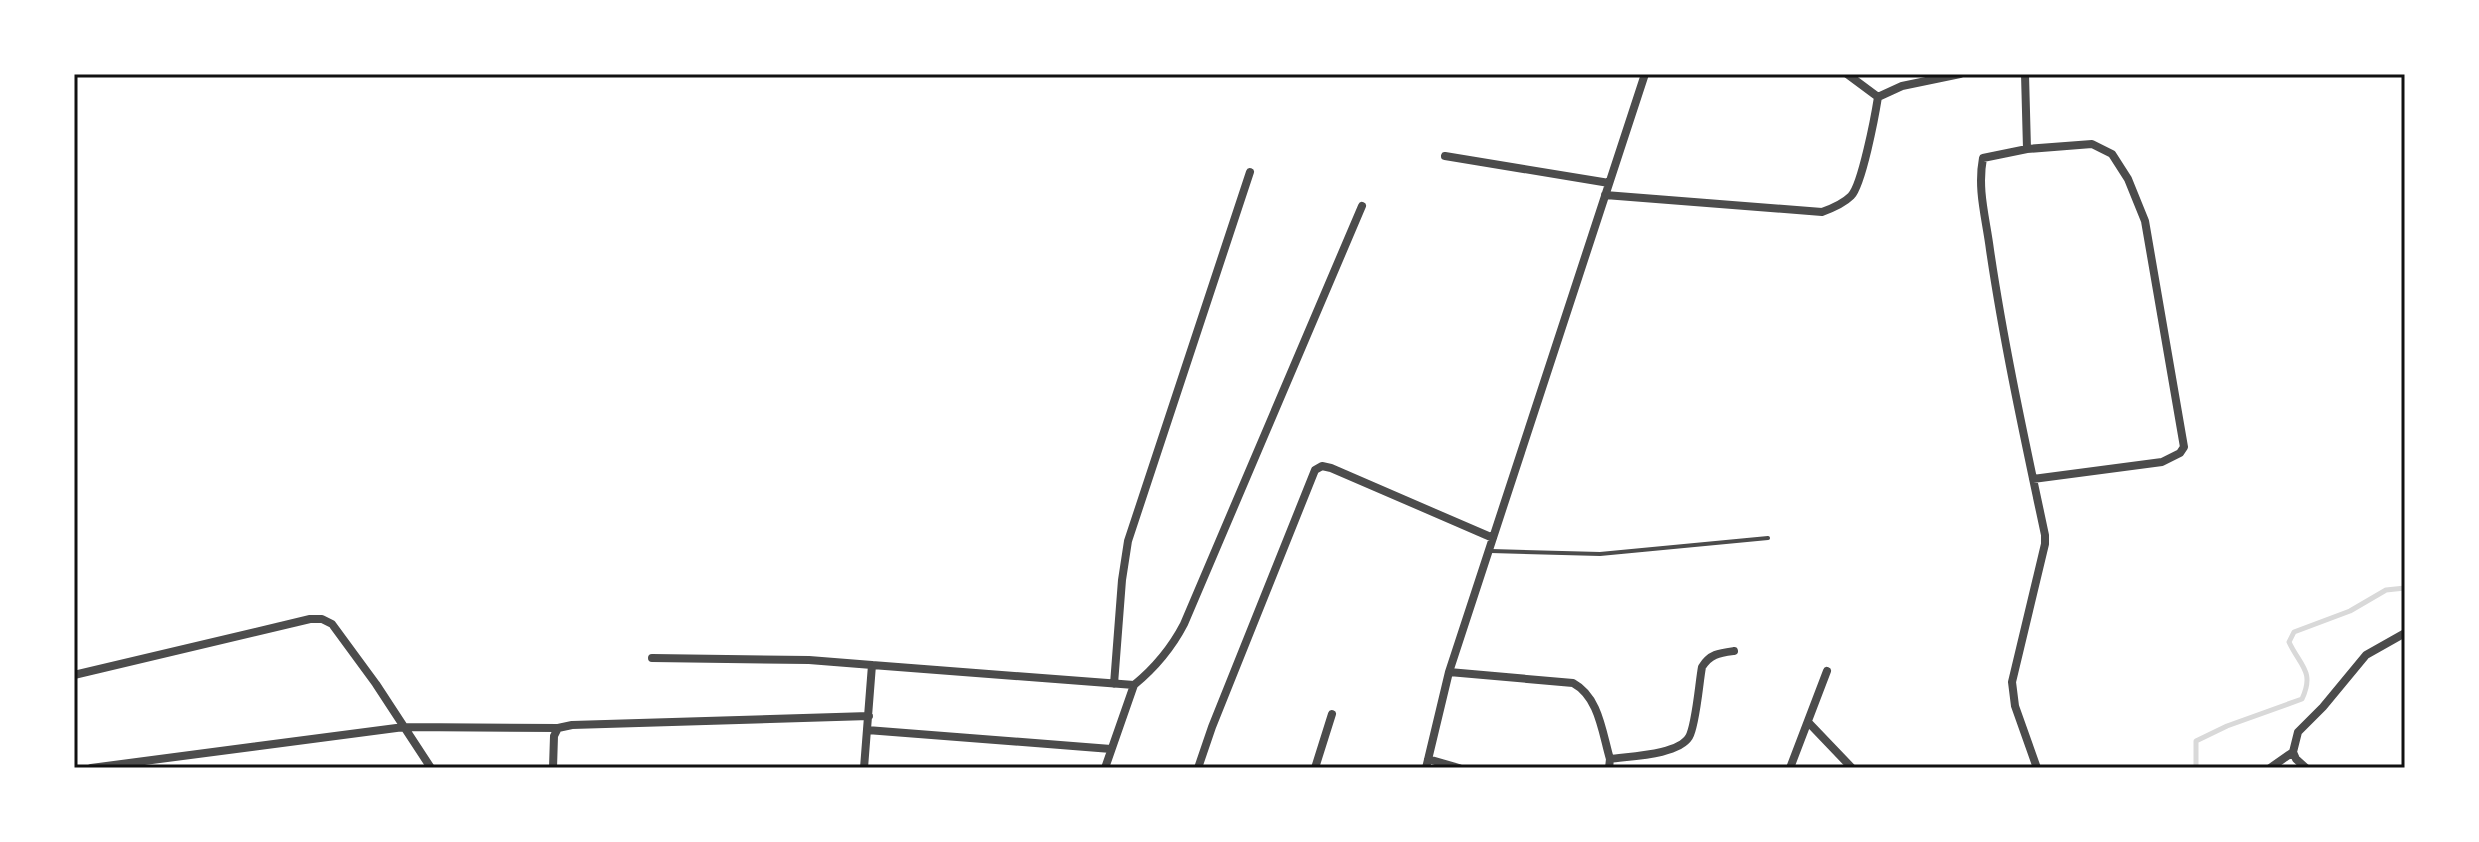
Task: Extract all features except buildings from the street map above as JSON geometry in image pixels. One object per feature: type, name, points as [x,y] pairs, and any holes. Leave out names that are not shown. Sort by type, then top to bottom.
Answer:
[{"type":"street","points":[[1459,768],[1427,764],[1449,672],[1645,74]]},
{"type":"street","points":[[1847,74],[1878,97]]},
{"type":"street","points":[[1878,97],[1902,86],[1960,74]]},
{"type":"street","points":[[2025,74],[2027,149]]},
{"type":"street","points":[[1605,195],[1822,212],[1854,194],[1865,161],[1878,97]]},
{"type":"street","points":[[2033,479],[2162,462],[2180,453],[2184,447],[2145,221],[2128,179],[2112,154],[2092,144],[2027,149],[1983,158],[1979,181],[1995,283],[2045,544],[2012,682],[2015,706],[2037,768]]},
{"type":"street","points":[[1445,156],[1609,183]]},
{"type":"street","points":[[1114,684],[1128,541],[1250,172]]},
{"type":"street","points":[[1105,768],[1134,685],[1153,670],[1171,648],[1184,624],[1362,206]]},
{"type":"street","points":[[1198,768],[1315,470],[1322,466],[1331,468],[1493,538]]},
{"type":"street","points":[[74,675],[310,619],[322,619],[332,624],[376,684],[431,768]]},
{"type":"street","points":[[2306,768],[2293,752],[2298,732],[2323,707],[2355,665],[2378,647],[2405,633]]},
{"type":"street","points":[[1449,672],[1573,683],[1584,689],[1592,699],[1610,763],[1680,746],[1690,736],[1702,667],[1716,653],[1734,651]]},
{"type":"street","points":[[652,658],[809,660],[1134,685]]},
{"type":"street","points":[[864,768],[872,665]]},
{"type":"street","points":[[1790,768],[1827,671]]},
{"type":"street","points":[[1315,768],[1332,714]]},
{"type":"street","points":[[91,768],[404,727],[558,728],[572,725],[869,716]]},
{"type":"street","points":[[1808,722],[1852,768]]},
{"type":"street","points":[[553,768],[554,736],[558,728]]},
{"type":"street","points":[[867,730],[1111,749]]},
{"type":"street","points":[[2270,768],[2293,752]]},
{"type":"lane","points":[[1489,551],[1600,554],[1768,538]]},
{"type":"waterway","points":[[2196,768],[2196,741],[2227,726],[2302,699],[2307,682],[2304,669],[2289,642],[2294,632],[2350,611],[2386,590],[2405,588]]}]
